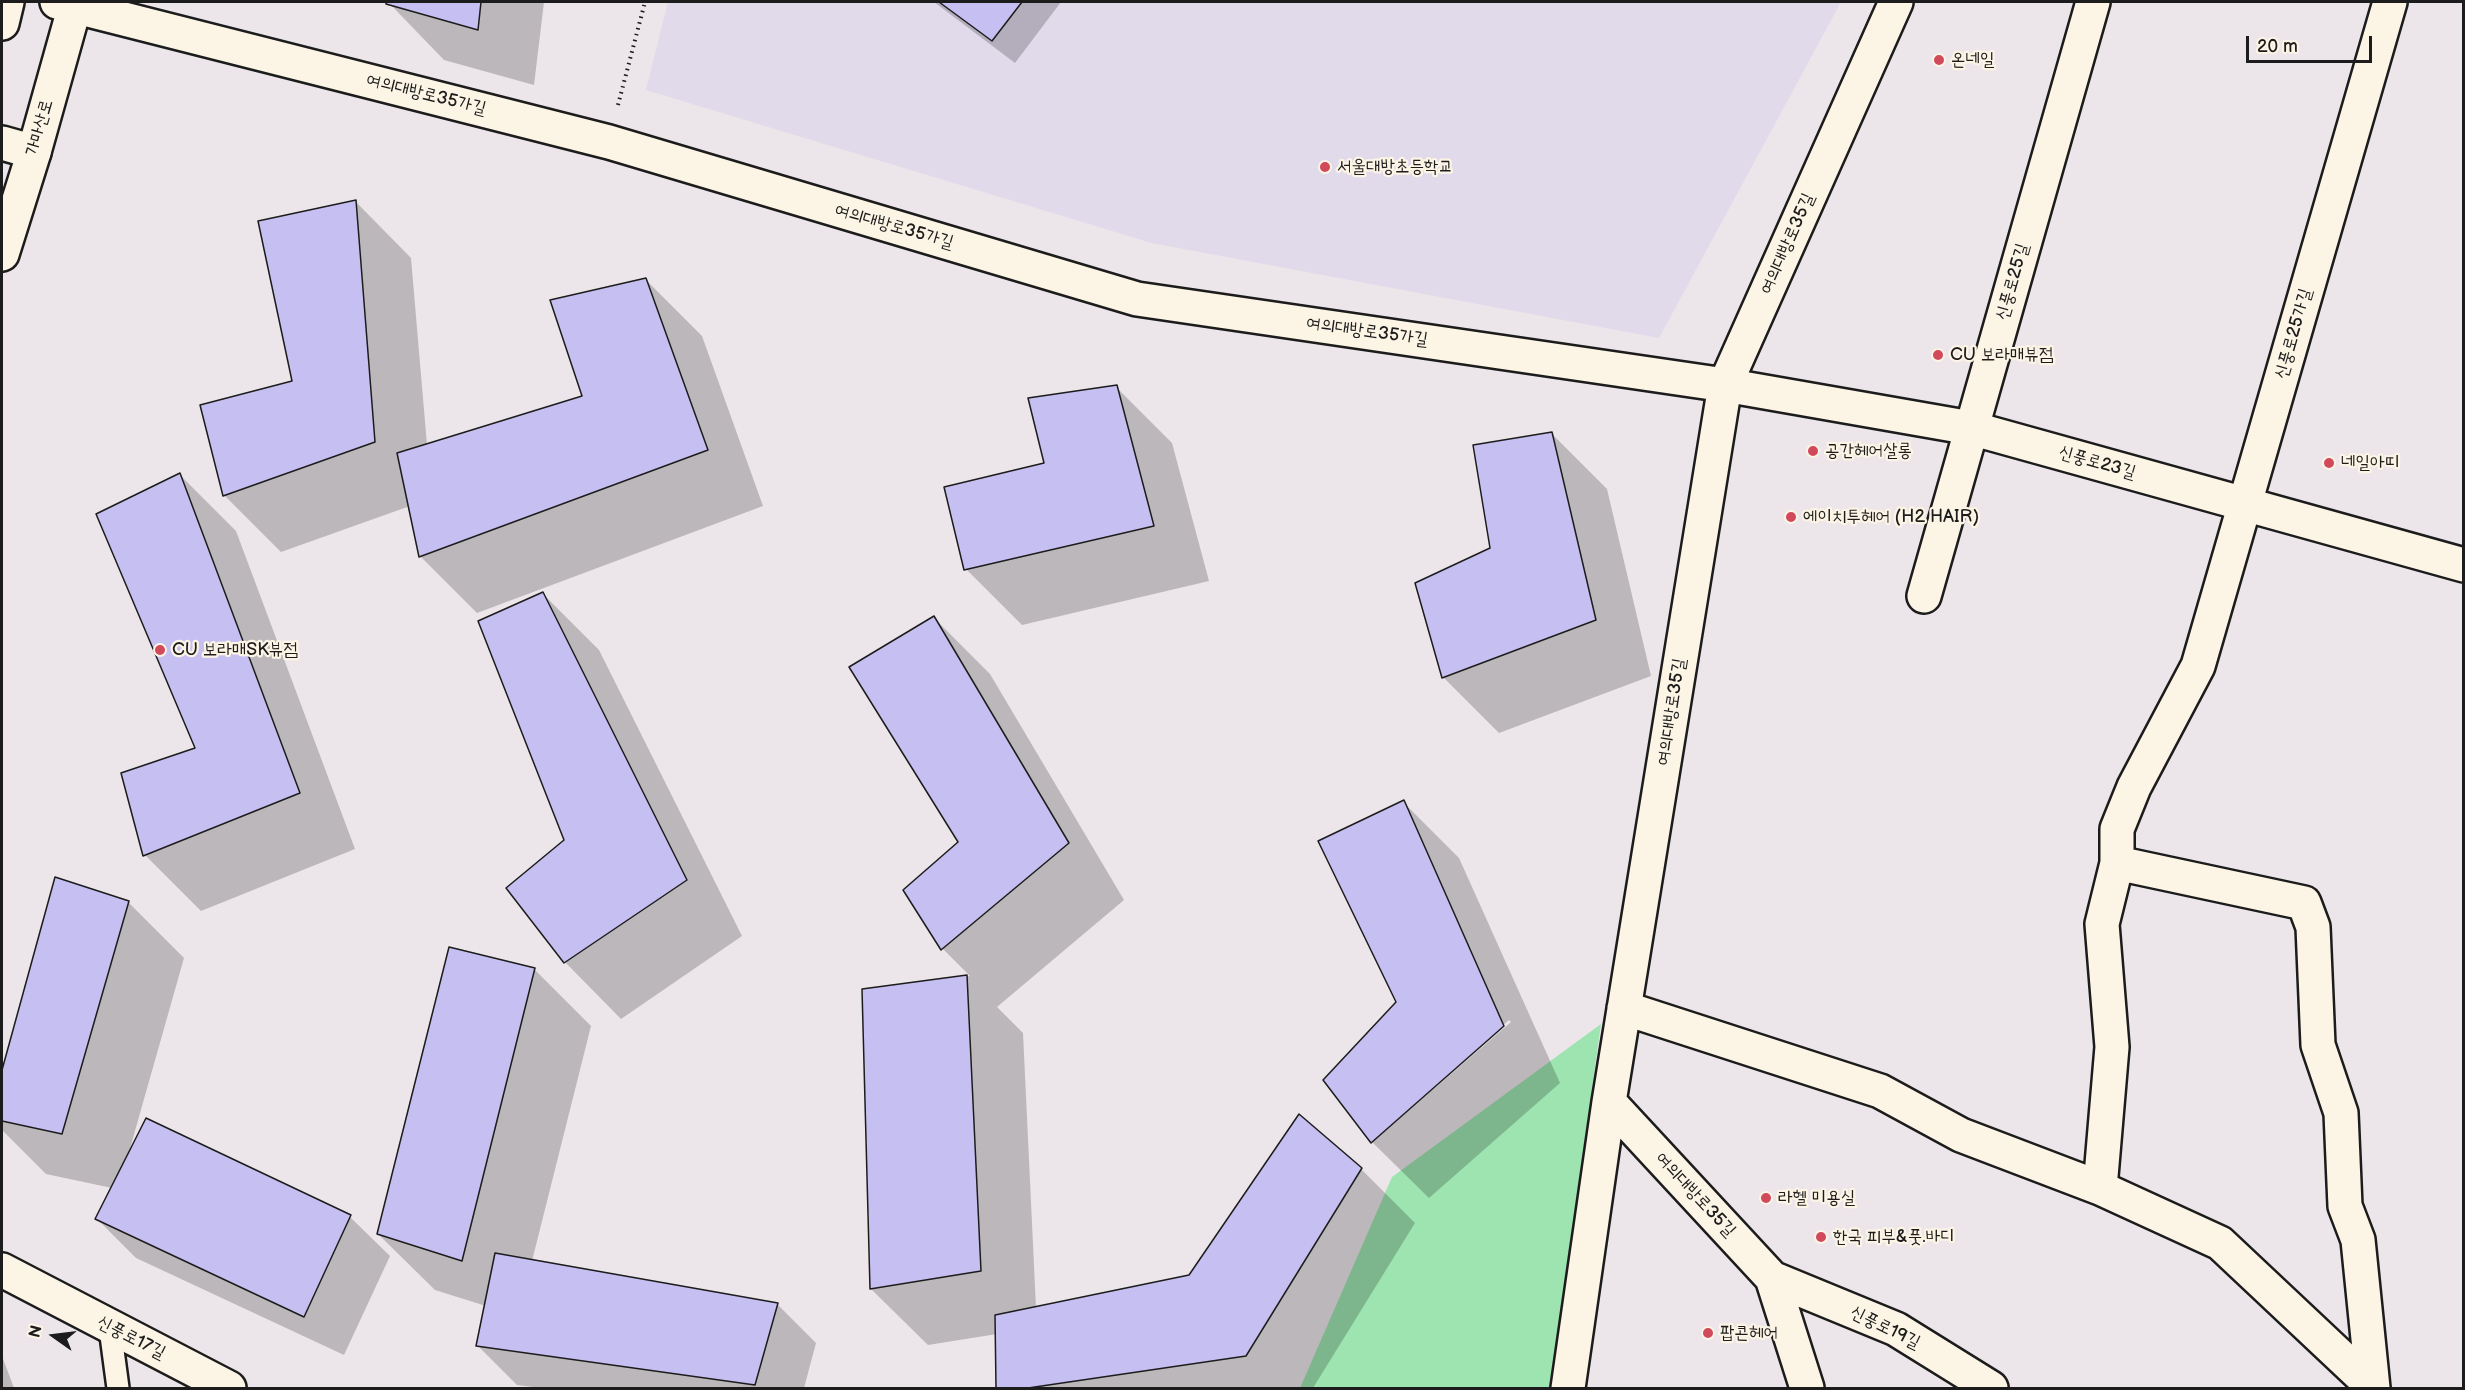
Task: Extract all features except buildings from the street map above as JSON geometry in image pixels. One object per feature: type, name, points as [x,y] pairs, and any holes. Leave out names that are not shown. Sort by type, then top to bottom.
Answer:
[{"type":"street","points":[[2,22],[7,2]]},
{"type":"street","name":"여의대방로35가길","points":[[69,2],[609,142],[1137,299],[1725,385]]},
{"type":"street","name":"가마산로","points":[[2,254],[34,152],[69,2]]},
{"type":"street","name":"여의대방로35길","points":[[1807,1389],[1772,1278],[1609,1101],[1725,385],[1896,2]]},
{"type":"street","name":"신풍로25길","points":[[1924,596],[2092,2]]},
{"type":"street","name":"신풍로25가길","points":[[2100,1188],[2112,1047],[2102,924],[2117,863],[2116,829],[2134,787],[2198,666],[2390,2]]},
{"type":"street","points":[[2,143],[34,152]]},
{"type":"street","name":"신풍로23길","points":[[1725,385],[1971,428],[2463,565]]},
{"type":"street","points":[[2117,863],[2304,903],[2313,927],[2318,1045],[2341,1113],[2345,1206],[2358,1240],[2372,1387]]},
{"type":"street","points":[[1624,1008],[1880,1091],[1961,1135],[2100,1188],[2220,1243],[2372,1387]]},
{"type":"street","points":[[1568,1389],[1609,1101]]},
{"type":"street","name":"신풍로17길","points":[[2,1270],[229,1389]]},
{"type":"street","name":"신풍로19길","points":[[1772,1278],[1896,1329],[1991,1389]]},
{"type":"lane","points":[[110,1328],[118,1389]]},
{"type":"path","points":[[609,142],[645,2]]},
{"type":"shaded area","name":"서울대방초등학교","points":[[668,2],[1841,2],[1659,338],[1152,243],[646,90]]},
{"type":"green space","points":[[1601,1024],[1550,1388],[1300,1388],[1392,1177]]},
{"type":"place","name":"온네일","points":[[1939,60]]},
{"type":"place","name":"서울대방초등학교","points":[[1325,167]]},
{"type":"place","name":"CU 보라매뷰점","points":[[1938,355]]},
{"type":"place","name":"공간헤어살롱","points":[[1813,451]]},
{"type":"place","name":"네일아띠","points":[[2329,463]]},
{"type":"place","name":"에이치투헤어 (H2 HAIR)","points":[[1791,517]]},
{"type":"place","name":"CU 보라매SK뷰점","points":[[160,650]]},
{"type":"place","name":"라헬 미용실","points":[[1766,1198]]},
{"type":"place","name":"한국 피부&풋.바디","points":[[1821,1237]]},
{"type":"place","name":"팝콘헤어","points":[[1708,1333]]}]
